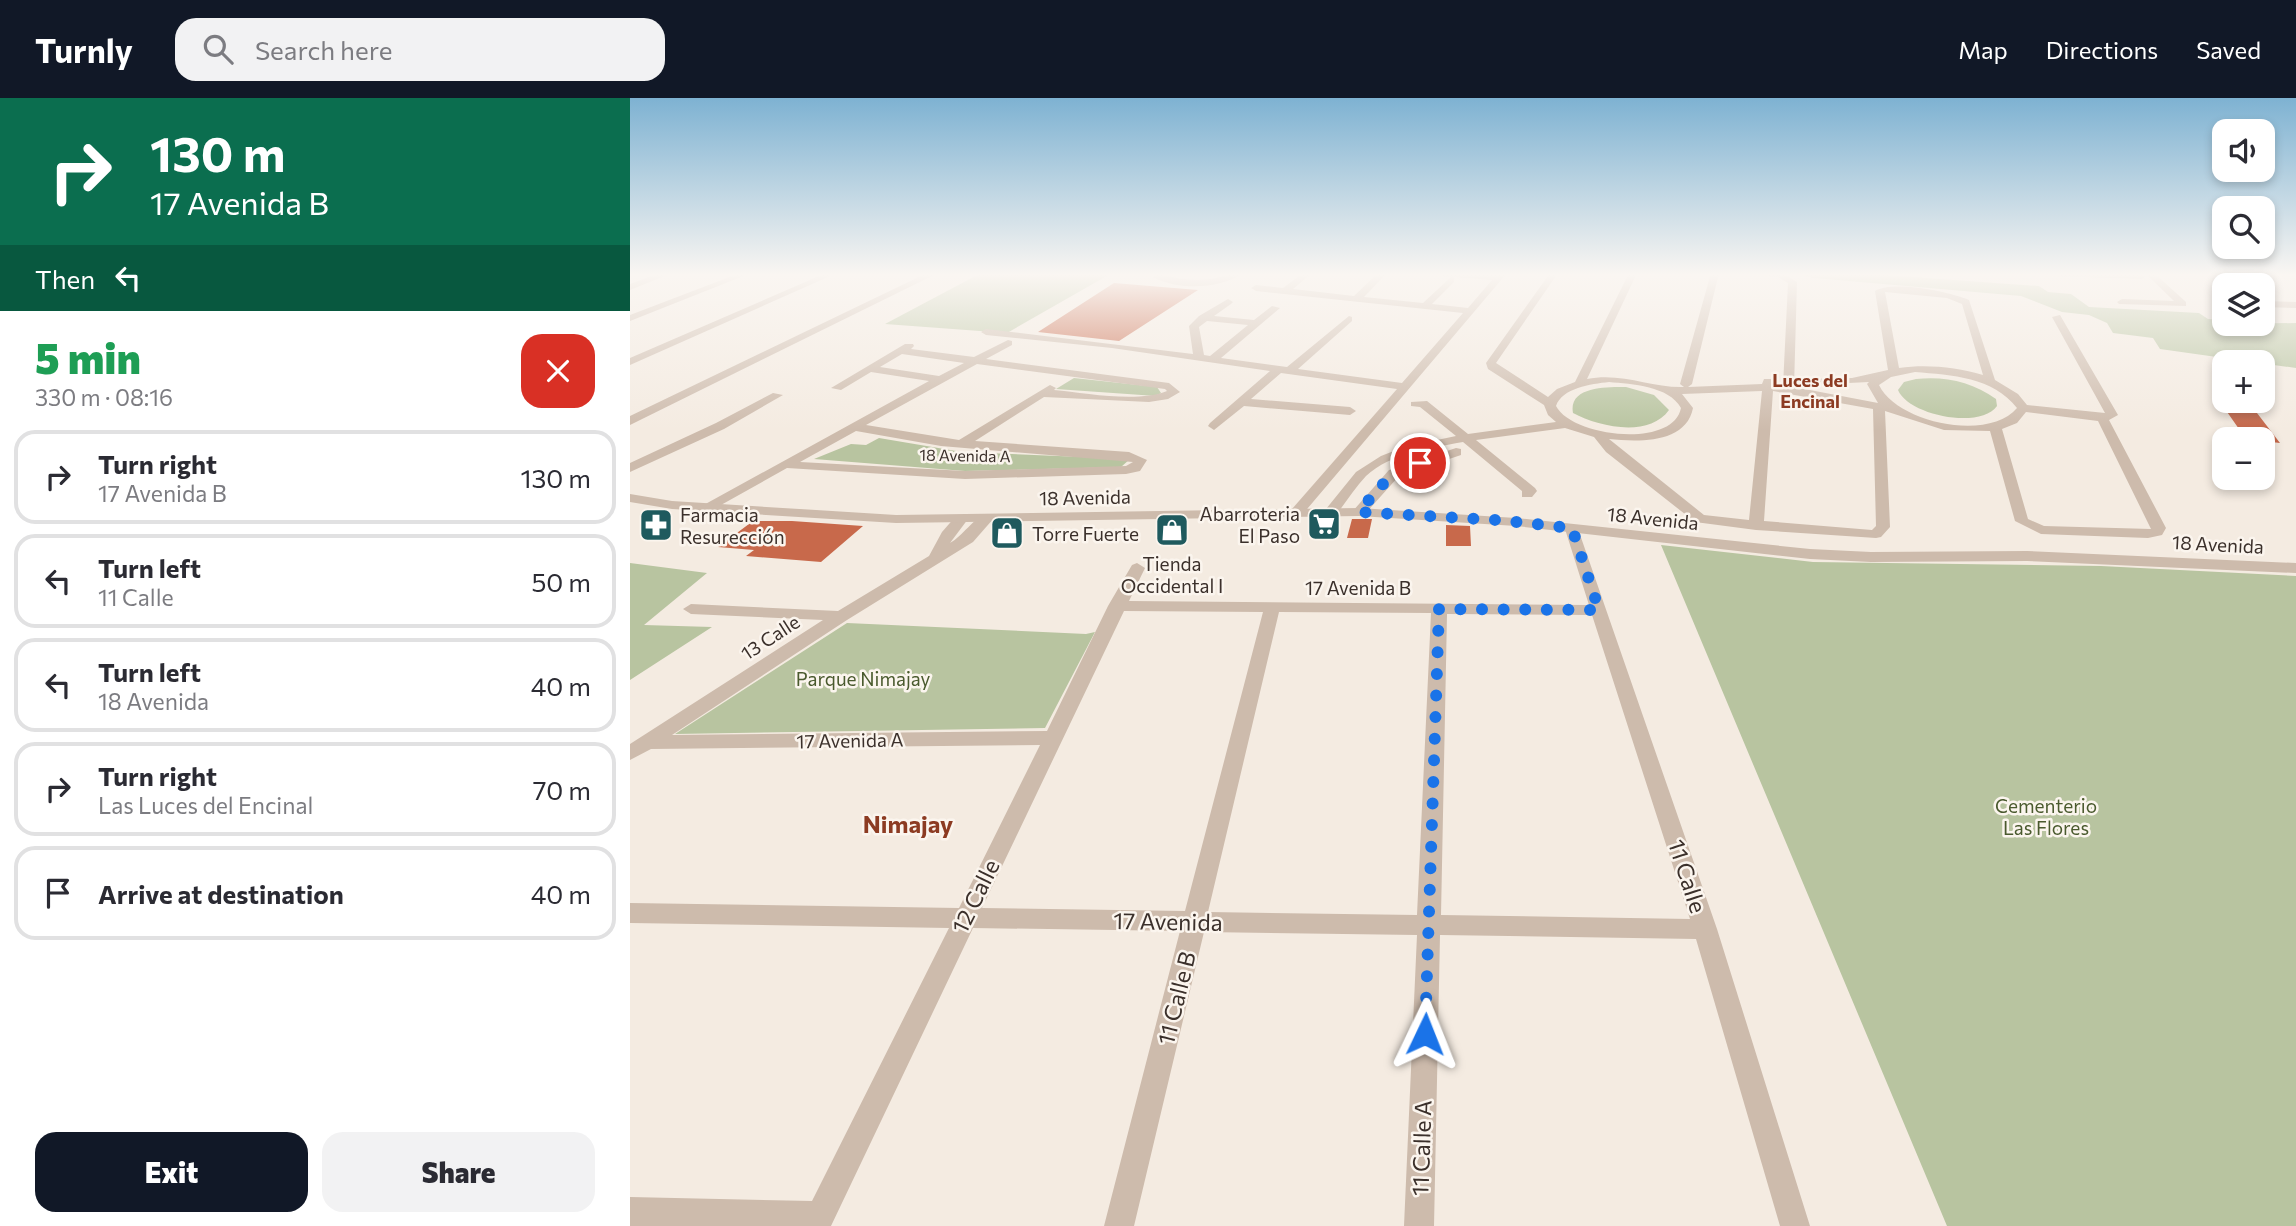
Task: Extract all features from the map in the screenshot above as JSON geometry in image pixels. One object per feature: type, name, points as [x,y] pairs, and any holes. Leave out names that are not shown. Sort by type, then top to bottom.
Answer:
[{"type":"street","points":[[630,362],[713,326]]},
{"type":"street","points":[[630,421],[826,326]]},
{"type":"street","points":[[1194,326],[1200,354],[1195,357]]},
{"type":"street","points":[[1212,360],[1252,326]]},
{"type":"street","points":[[1214,426],[1341,326]]},
{"type":"street","points":[[1297,512],[1457,326]]},
{"type":"street","points":[[1517,326],[1491,363],[1492,367],[1551,404]]},
{"type":"street","points":[[1580,382],[1607,326]]},
{"type":"street","points":[[1359,512],[1387,478],[1402,469],[1472,443],[1597,434],[1644,436],[1678,426],[1686,417],[1686,408],[1680,399],[1678,388],[1698,326]]},
{"type":"street","points":[[1788,385],[1791,326]]},
{"type":"street","points":[[1886,326],[1894,372]]},
{"type":"street","points":[[1973,326],[1990,383]]},
{"type":"street","points":[[1878,407],[1882,527],[1876,534],[1862,535],[1700,519],[1610,449],[1597,434],[1566,424],[1554,413],[1551,404],[1554,395],[1580,382],[1625,380],[1678,388],[1788,385],[1879,377],[1894,372],[1940,370],[1990,383],[2012,395],[2023,408],[2102,418],[2112,415],[2062,326]]},
{"type":"street","points":[[986,332],[1112,345],[1404,387]]},
{"type":"street","points":[[837,388],[915,342]]},
{"type":"street","points":[[714,508],[767,473],[789,465],[1009,343]]},
{"type":"street","points":[[901,351],[1174,389],[1167,397],[1159,399],[1042,393]]},
{"type":"street","points":[[870,369],[943,380]]},
{"type":"street","points":[[856,427],[961,444],[1070,374]]},
{"type":"street","points":[[1879,377],[1873,384],[1873,392],[1895,410]]},
{"type":"street","points":[[1756,526],[1768,384]]},
{"type":"street","points":[[1788,385],[1895,410],[1944,425],[1995,427],[2011,423],[2020,416],[2023,408]]},
{"type":"street","points":[[630,468],[720,426],[777,395]]},
{"type":"street","points":[[1241,402],[1350,411]]},
{"type":"street","points":[[1415,404],[1423,403],[1530,491],[1527,494]]},
{"type":"street","points":[[1995,427],[2022,521],[2041,530],[2157,533],[2159,528],[2102,418]]},
{"type":"street","points":[[1331,512],[1363,472],[1397,454],[1472,443],[1566,424]]},
{"type":"street","name":"18 Avenida A","points":[[789,465],[965,475],[1118,470],[1135,468],[1141,460],[1129,456],[961,444]]},
{"type":"street","points":[[1363,472],[1387,478]]},
{"type":"street","name":"18 Avenida","points":[[630,498],[651,503],[714,508],[896,519],[1359,512],[1493,520],[1822,555],[2040,557],[2296,568]]},
{"type":"street","name":"13 Calle","points":[[630,753],[842,616],[968,539],[988,518]]},
{"type":"street","name":"13 Calle","points":[[935,559],[947,535],[961,519]]},
{"type":"street","name":"11 Calle","points":[[1572,528],[1705,929],[1795,1226]]},
{"type":"street","name":"12 Calle","points":[[818,1221],[1116,606],[1137,568]]},
{"type":"street","name":"17 Avenida B","points":[[1116,606],[1599,610]]},
{"type":"street","name":"11 Calle B","points":[[1119,1226],[1272,608]]},
{"type":"street","points":[[691,609],[842,616]]},
{"type":"street","name":"11 Calle A","points":[[1419,1226],[1439,609]]},
{"type":"street","name":"17 Avenida A","points":[[647,742],[1052,738]]},
{"type":"street","name":"17 Avenida","points":[[630,914],[1705,929]]},
{"type":"street","points":[[630,1212],[818,1221]]},
{"type":"green space","points":[[907,326],[1020,326],[1007,333]]},
{"type":"green space","points":[[2109,326],[2212,326],[2212,336],[2275,336],[2275,326],[2296,326],[2296,368],[2275,365],[2275,350],[2212,350],[2212,356],[2160,349],[2153,338],[2113,333]]},
{"type":"green space","points":[[1074,378],[1157,387],[1161,393],[1156,396],[1056,389]]},
{"type":"green space","points":[[1938,378],[1968,384],[1996,399],[1997,406],[1976,417],[1961,418],[1929,412],[1904,399],[1898,390],[1904,382]]},
{"type":"green space","points":[[1626,387],[1654,395],[1669,410],[1660,419],[1637,427],[1610,426],[1573,413],[1573,404],[1583,393],[1600,388]]},
{"type":"green space","points":[[879,438],[962,452],[1130,459],[1121,467],[965,471],[814,459],[851,444],[866,445]]},
{"type":"green space","name":"Cementerio Las Flores","points":[[1661,545],[1813,562],[2101,566],[2296,576],[2296,1226],[1947,1226]]},
{"type":"green space","points":[[630,563],[707,573],[644,625],[712,627],[630,680]]},
{"type":"green space","name":"Parque Nimajay","points":[[847,623],[1086,634],[1095,632],[1045,728],[675,734]]},
{"type":"building","points":[[1048,326],[1143,326],[1119,341],[1038,332]]},
{"type":"building","points":[[2228,413],[2257,413],[2268,427],[2238,427]]},
{"type":"building","points":[[1352,519],[1372,519],[1368,538],[1347,538]]},
{"type":"building","points":[[753,521],[863,526],[821,562],[746,556],[754,550],[718,547]]},
{"type":"building","points":[[1446,525],[1470,526],[1471,546],[1446,546]]},
{"type":"place","name":"Abarroteria El Paso","points":[[1324,524]]},
{"type":"place","name":"Farmacia Resurección","points":[[656,525]]},
{"type":"place","name":"Tienda Occidental I","points":[[1172,530]]},
{"type":"place","name":"Torre Fuerte","points":[[1007,533]]},
{"type":"district","name":"Luces del Encinal","points":[[1810,390]]},
{"type":"district","name":"Nimajay","points":[[908,823]]},
{"type":"route","points":[[1420,463],[1387,478],[1359,512],[1459,517],[1572,528],[1599,610],[1439,609],[1425,1034]]}]
